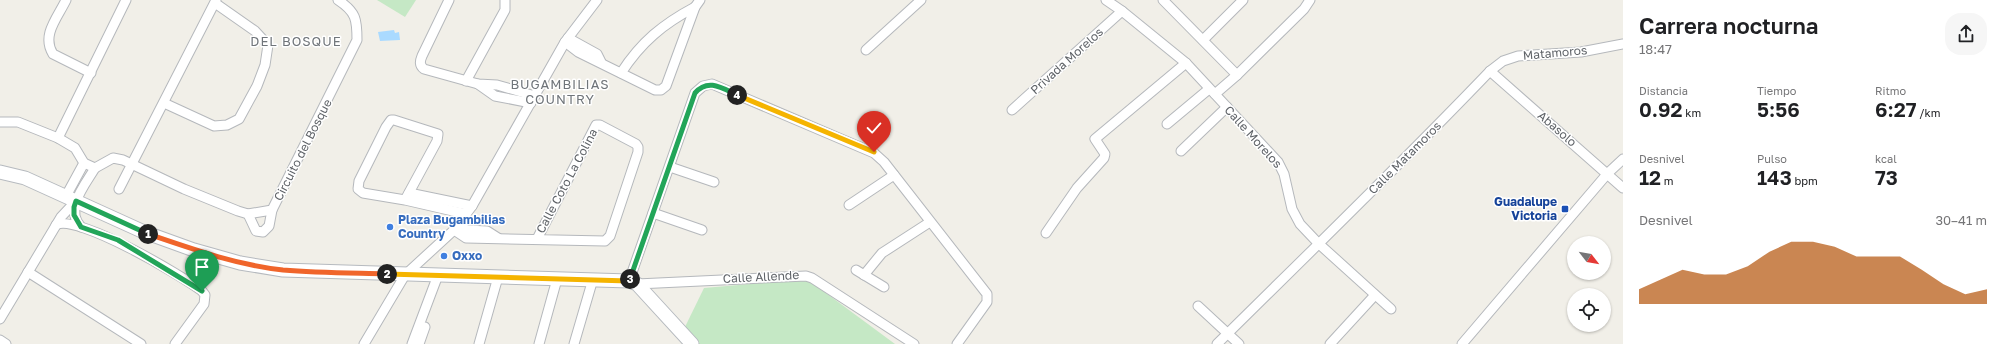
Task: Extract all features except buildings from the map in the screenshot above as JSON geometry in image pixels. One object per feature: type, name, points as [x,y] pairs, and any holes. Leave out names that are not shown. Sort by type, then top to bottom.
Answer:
[{"type":"street","points":[[66,0],[49,33],[50,49],[53,54],[91,73]]},
{"type":"street","points":[[58,138],[126,0]]},
{"type":"street","name":"Circuito del Bosque","points":[[248,214],[272,210],[357,40],[357,23],[353,13],[347,6],[338,0]]},
{"type":"street","points":[[450,0],[420,63],[424,69],[478,84],[497,85],[533,99]]},
{"type":"street","points":[[466,81],[505,10],[506,0]]},
{"type":"street","points":[[364,344],[405,275],[456,228],[469,210],[567,40],[597,0]]},
{"type":"street","points":[[866,50],[921,0]]},
{"type":"street","name":"Calle Morelos","points":[[1106,0],[1122,11],[1186,63],[1281,165],[1293,213],[1300,224],[1318,243],[1391,309]]},
{"type":"street","points":[[1163,0],[1175,3],[1203,40],[1237,75]]},
{"type":"street","points":[[1203,40],[1242,0]]},
{"type":"street","points":[[1167,124],[1212,91],[1237,75],[1304,9],[1310,0]]},
{"type":"street","points":[[119,189],[216,2],[255,31],[268,45],[265,65],[257,86],[239,119],[227,125],[214,126],[164,103]]},
{"type":"street","points":[[567,40],[578,52],[601,62],[655,90],[663,89],[697,4]]},
{"type":"street","points":[[621,73],[633,54],[650,36],[697,4]]},
{"type":"street","name":"Privada Morelos","points":[[1012,110],[1122,11]]},
{"type":"street","name":"Matamoros","points":[[1490,71],[1511,57],[1580,52],[1623,44]]},
{"type":"street","points":[[1046,233],[1077,188],[1104,158],[1105,154],[1095,139],[1186,63]]},
{"type":"street","name":"Abasolo","points":[[1490,71],[1608,173],[1623,188]]},
{"type":"street","name":"Calle Matamoros","points":[[1217,344],[1318,243],[1407,158],[1490,71]]},
{"type":"street","points":[[633,283],[653,213],[695,93],[703,86],[712,84],[874,152],[894,175],[988,297],[985,305],[957,344]]},
{"type":"street","points":[[1181,151],[1227,107]]},
{"type":"street","points":[[407,196],[437,141],[438,134],[397,120],[390,120],[359,181],[358,188],[363,193],[407,196],[469,210]]},
{"type":"street","points":[[0,122],[18,122],[58,138],[76,148],[84,163],[95,168]]},
{"type":"street","name":"Calle Coto La Colina","points":[[456,228],[467,230],[487,230],[498,238],[603,242],[607,240],[638,152],[638,147],[636,144],[600,125],[596,125],[536,239]]},
{"type":"street","points":[[71,199],[95,168],[113,158],[132,164],[184,189],[248,214],[256,231],[263,232],[269,226],[272,210]]},
{"type":"street","points":[[1462,344],[1608,173],[1623,159]]},
{"type":"street","points":[[0,319],[56,225],[66,211],[84,163]]},
{"type":"street","points":[[670,167],[714,182]]},
{"type":"street","points":[[0,172],[25,178],[144,232],[194,250],[240,263],[283,270],[498,278],[593,279],[633,283],[692,344]]},
{"type":"street","points":[[849,205],[894,175]]},
{"type":"street","points":[[71,199],[74,207],[74,215],[81,227]]},
{"type":"street","points":[[653,213],[702,230]]},
{"type":"street","points":[[56,225],[66,222],[118,240],[202,291],[205,295],[204,304],[175,344]]},
{"type":"street","points":[[884,287],[860,273],[882,253],[930,222]]},
{"type":"street","points":[[28,272],[141,344]]},
{"type":"street","points":[[419,344],[431,303],[441,276]]},
{"type":"street","name":"Calle Allende","points":[[633,283],[806,276],[812,278],[914,344]]},
{"type":"street","points":[[479,344],[498,278]]},
{"type":"street","points":[[539,344],[557,279]]},
{"type":"street","points":[[574,344],[593,279]]},
{"type":"street","points":[[1330,344],[1375,295]]},
{"type":"street","points":[[412,344],[431,303]]},
{"type":"street","points":[[1198,306],[1239,344]]},
{"type":"street","points":[[0,340],[6,344]]},
{"type":"green space","points":[[377,0],[416,0],[405,17]]},
{"type":"green space","points":[[807,279],[895,344],[699,344],[684,329],[704,288]]},
{"type":"water","points":[[394,30],[395,33],[399,32],[400,40],[380,41],[378,32]]},
{"type":"place","name":"Guadalupe Victoria","points":[[1565,209]]},
{"type":"place","name":"Plaza Bugambilias Country","points":[[390,227]]},
{"type":"place","name":"Oxxo","points":[[444,256]]},
{"type":"district","name":"DEL BOSQUE","points":[[296,41]]},
{"type":"district","name":"BUGAMBILIAS COUNTRY","points":[[560,92]]},
{"type":"route","points":[[202,291],[118,240],[81,227],[77,222],[73,211],[76,201],[144,232],[194,250],[240,263],[283,270],[629,281],[695,93],[703,86],[712,84],[874,152]]}]
